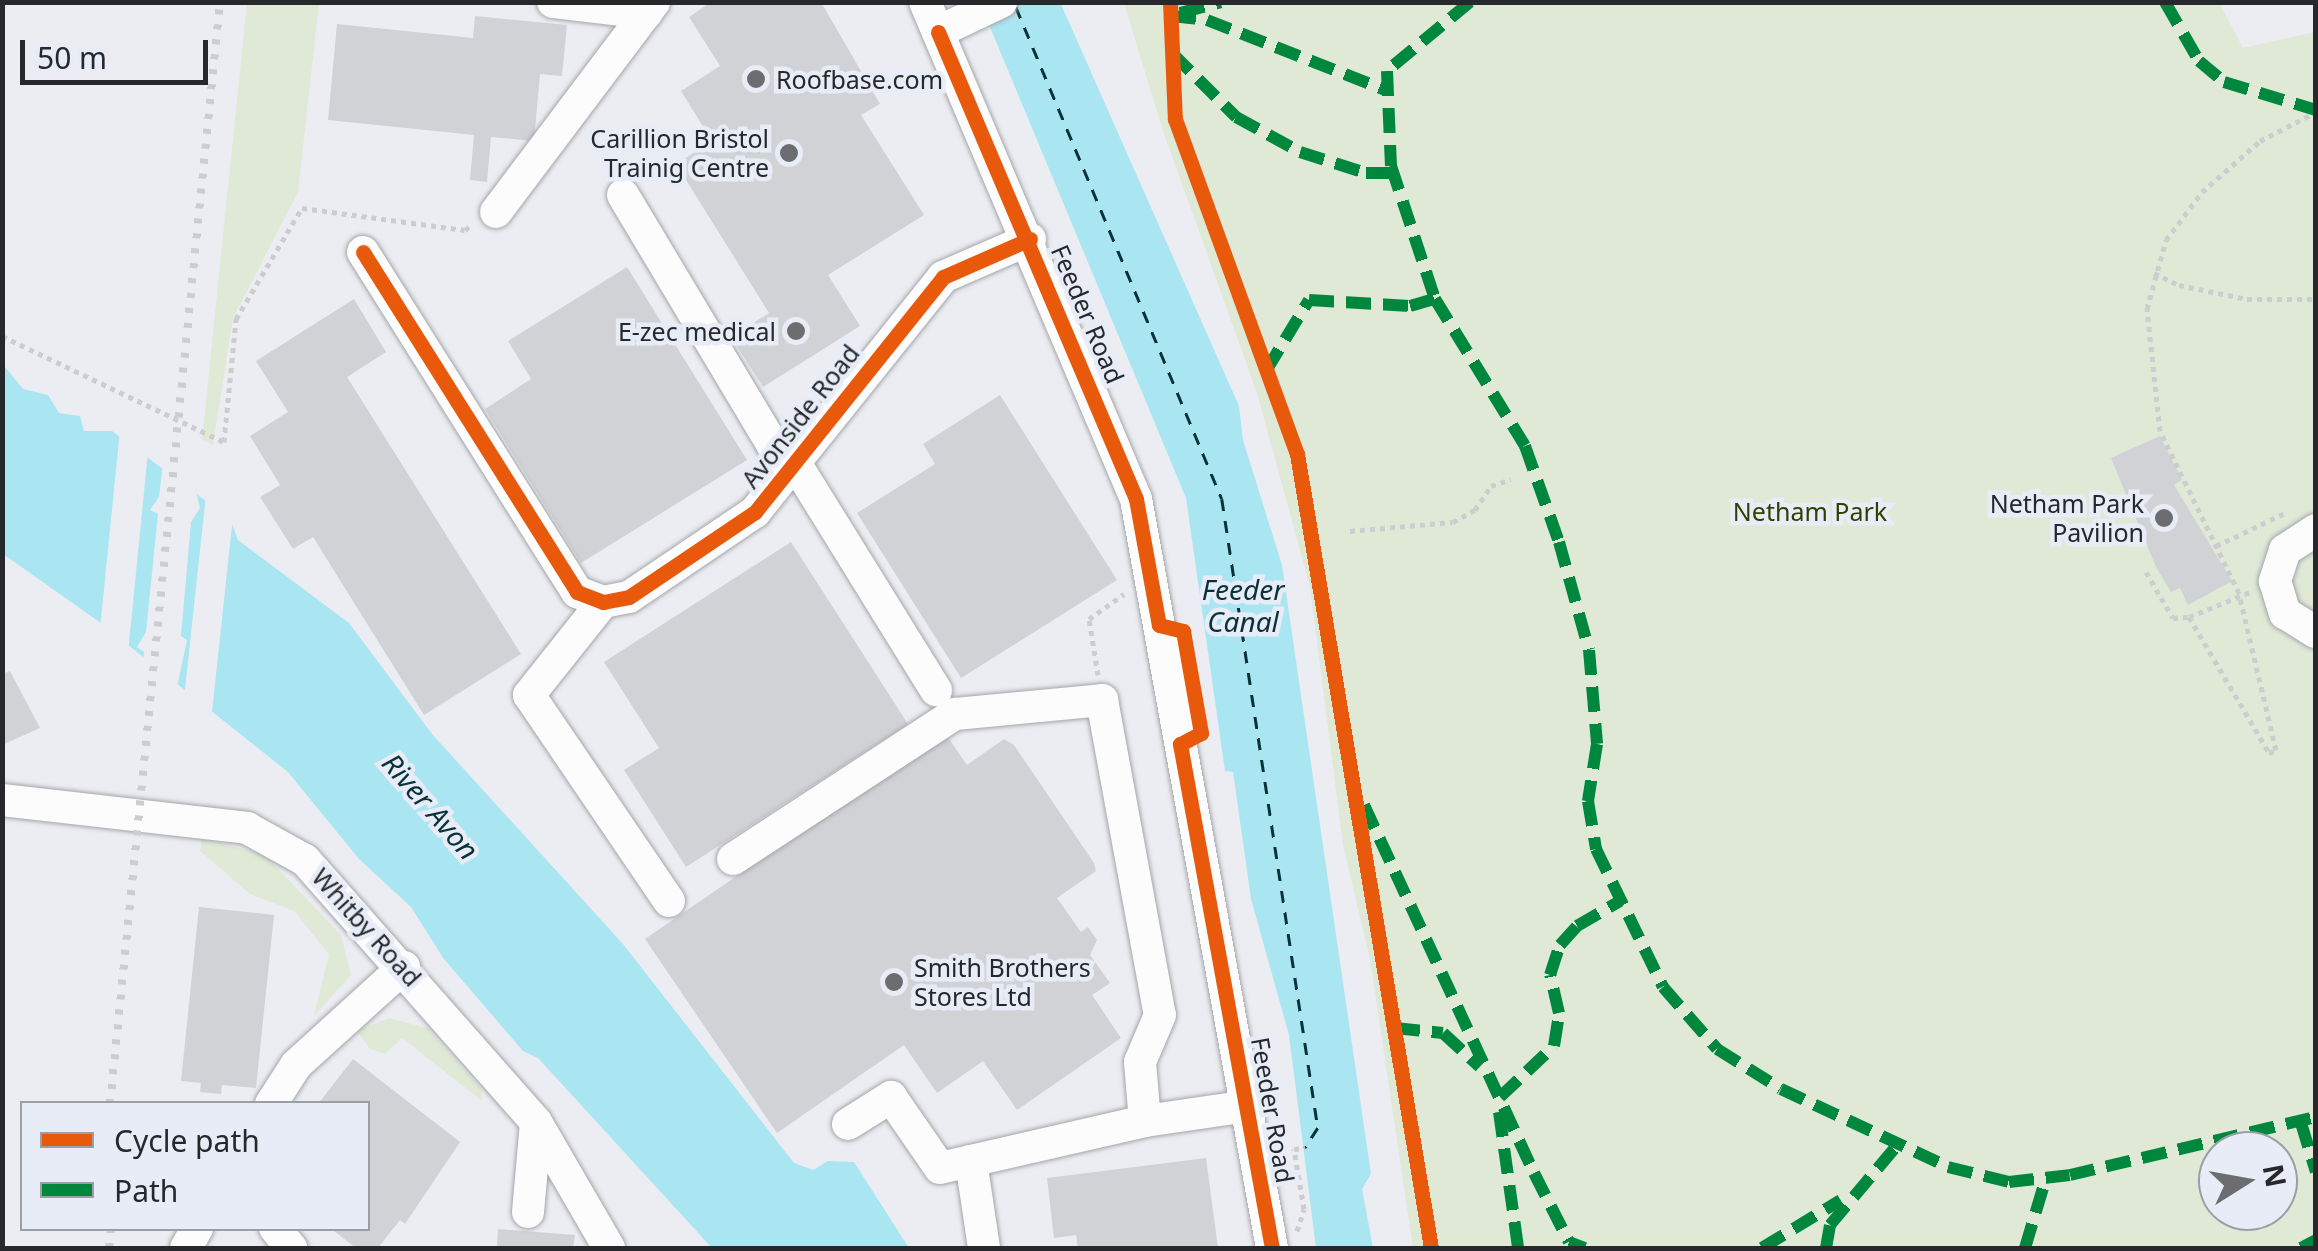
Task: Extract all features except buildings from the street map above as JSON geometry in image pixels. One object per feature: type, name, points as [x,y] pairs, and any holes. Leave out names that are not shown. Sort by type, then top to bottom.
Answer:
[{"type":"street","points":[[554,2],[650,8]]},
{"type":"street","points":[[932,18],[992,6]]},
{"type":"street","points":[[496,212],[650,8]]},
{"type":"street","name":"Feeder Road","points":[[932,18],[1030,240],[1136,499],[1272,1248]]},
{"type":"street","points":[[623,195],[773,446],[798,466],[936,690]]},
{"type":"street","name":"Avonside Road","points":[[603,602],[629,597],[756,512],[798,466],[896,313],[943,277],[1030,240]]},
{"type":"street","points":[[363,252],[577,592],[603,602],[529,694],[669,901]]},
{"type":"street","points":[[2309,518],[2285,550],[2274,581],[2285,613],[2316,632]]},
{"type":"street","points":[[732,858],[955,714],[1102,700],[1160,1015],[1140,1062],[1144,1122]]},
{"type":"street","name":"Whitby Road","points":[[2,800],[247,828],[276,838],[305,860],[404,967],[536,1122],[610,1248]]},
{"type":"street","points":[[273,1101],[296,1066],[404,967]]},
{"type":"street","points":[[848,1124],[891,1097],[940,1168],[1144,1122],[1248,1106]]},
{"type":"street","points":[[528,1212],[536,1122]]},
{"type":"street","points":[[971,1161],[984,1248]]},
{"type":"path","points":[[2188,617],[2269,753],[2276,750],[2239,593],[2160,431],[2149,369],[2147,309],[2166,240],[2202,192],[2260,142],[2316,112]]},
{"type":"path","points":[[2,336],[224,442],[236,319],[302,208],[464,230],[496,212]]},
{"type":"path","points":[[2154,273],[2179,286],[2247,299],[2316,299]]},
{"type":"path","points":[[1350,531],[1452,522],[1475,510],[1491,486],[1510,479]]},
{"type":"path","points":[[2216,546],[2309,518]]},
{"type":"path","points":[[2146,572],[2173,618],[2188,617],[2239,593]]},
{"type":"path","points":[[1102,700],[1089,619],[1150,574]]},
{"type":"path","points":[[1300,1248],[1304,1209],[1294,1149],[1305,1148]]},
{"type":"green space","name":"Netham Park","points":[[2219,2],[2243,48],[2315,32],[2315,1248],[1413,1248],[1370,959],[1343,845],[1310,587],[1257,393],[1163,131],[1124,3]]},
{"type":"green space","points":[[247,3],[319,3],[298,192],[233,318],[213,445],[202,440]]},
{"type":"green space","points":[[202,839],[264,854],[341,935],[351,975],[314,1016],[329,954],[294,911],[250,894],[200,851]]},
{"type":"green space","points":[[389,1018],[427,1028],[481,1088],[482,1101],[402,1038],[385,1054],[370,1049],[357,1031]]},
{"type":"water","name":"Feeder Canal","points":[[1060,2],[1239,406],[1243,440],[1282,565],[1371,1174],[1362,1189],[1373,1248],[1316,1248],[1289,1035],[1251,899],[1233,772],[1225,771],[1186,498],[980,3]]},
{"type":"water","name":"River Avon","points":[[2,363],[23,389],[48,395],[59,413],[80,416],[84,431],[112,431],[230,519],[238,540],[349,623],[432,734],[623,944],[794,1163],[813,1170],[828,1161],[854,1162],[909,1248],[712,1248],[538,1058],[523,1051],[443,958],[411,907],[359,859],[288,772],[98,621],[3,554]]},
{"type":"pier","points":[[120,430],[148,452],[128,653],[100,629]]},
{"type":"pier","points":[[163,463],[195,487],[200,508],[191,522],[181,636],[187,640],[176,692],[143,665],[144,652],[137,647],[146,632],[158,514],[150,510],[159,497]]},
{"type":"pier","points":[[206,495],[233,516],[211,721],[184,699]]},
{"type":"ferry route","points":[[1016,7],[1222,499],[1318,1128],[1305,1148]]},
{"type":"railway","points":[[110,1101],[220,2]]},
{"type":"railway","points":[[109,1248],[111,1231]]},
{"type":"marked path","points":[[1180,13],[1221,2]]},
{"type":"marked path","points":[[1470,2],[1387,71],[1391,166],[1435,299],[1525,446],[1559,542],[1589,650],[1597,744],[1588,801],[1596,849],[1663,987],[1717,1049],[1781,1089],[1948,1167],[2009,1182],[2070,1175],[2316,1117]]},
{"type":"marked path","points":[[2165,2],[2199,61],[2224,82],[2316,110]]},
{"type":"marked path","points":[[1171,16],[1207,20],[1386,90]]},
{"type":"marked path","points":[[1172,53],[1236,117],[1300,152],[1366,173],[1393,173]]},
{"type":"marked path","points":[[1266,371],[1309,300],[1410,306],[1435,299]]},
{"type":"marked path","points":[[1364,805],[1534,1173],[1569,1242],[1585,1248]]},
{"type":"marked path","points":[[1500,1097],[1554,1046],[1559,1013],[1550,975],[1560,945],[1577,926],[1620,901]]},
{"type":"marked path","points":[[1395,1028],[1443,1033],[1480,1067]]},
{"type":"marked path","points":[[1499,1112],[1518,1248]]},
{"type":"marked path","points":[[2301,1123],[2316,1172]]},
{"type":"marked path","points":[[1826,1248],[1830,1225],[1899,1143]]},
{"type":"marked path","points":[[2025,1248],[2046,1178]]},
{"type":"marked path","points":[[1762,1248],[1841,1200]]},
{"type":"marked path","points":[[2301,1248],[2316,1240]]},
{"type":"cycle path","points":[[1170,2],[1175,119],[1297,454],[1431,1248]]},
{"type":"cycle path","points":[[938,32],[1136,499],[1159,625],[1183,631],[1201,733],[1180,744],[1272,1248]]},
{"type":"cycle path","points":[[363,252],[577,592],[603,602],[629,597],[755,512],[943,277],[1030,239]]},
{"type":"place","name":"Roofbase.com","points":[[756,79]]},
{"type":"place","name":"Carillion Bristol Trainig Centre","points":[[789,153]]},
{"type":"place","name":"E-zec medical","points":[[796,331]]},
{"type":"place","name":"Netham Park Pavilion","points":[[2164,518]]},
{"type":"place","name":"Smith Brothers Stores Ltd","points":[[894,982]]}]
